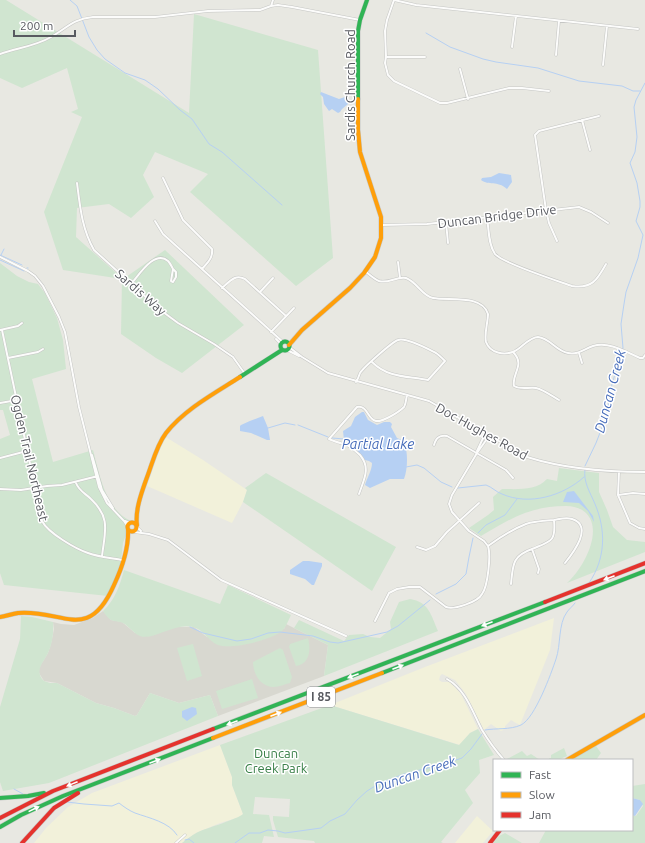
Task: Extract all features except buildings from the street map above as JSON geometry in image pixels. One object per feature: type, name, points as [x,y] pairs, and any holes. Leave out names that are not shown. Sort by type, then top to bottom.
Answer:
[{"type":"main road","name":"Sardis Church Road","points":[[137,526],[136,517],[151,465],[159,445],[171,427],[194,408],[285,346],[347,292],[366,272],[376,252],[381,238],[381,217],[360,152],[358,136],[357,50],[360,20],[367,0]]},
{"type":"main road","name":"Sardis Church Road","points":[[129,525],[136,517]]},
{"type":"main road","points":[[128,537],[137,526],[134,523],[129,525]]},
{"type":"main road","points":[[129,525],[133,532]]},
{"type":"main road","points":[[0,617],[7,614],[20,613],[68,621],[80,620],[97,612],[108,600],[113,591],[128,537],[129,525]]},
{"type":"main road","name":"I 85","points":[[0,818],[53,791],[645,563]]},
{"type":"main road","name":"I 85","points":[[0,827],[47,803],[645,571]]},
{"type":"main road","points":[[569,759],[645,715]]},
{"type":"main road","points":[[22,843],[42,819],[61,802],[118,775]]},
{"type":"main road","points":[[0,798],[28,796],[53,791]]},
{"type":"main road","points":[[490,843],[499,831]]},
{"type":"street","points":[[271,6],[273,0]]},
{"type":"street","points":[[549,91],[509,88],[447,103],[440,103],[394,81],[388,75],[385,63],[385,31],[394,0],[416,5],[638,29]]},
{"type":"street","points":[[0,54],[51,37],[69,24],[86,17],[106,16],[152,18],[208,11],[260,10],[271,6],[292,7],[360,20]]},
{"type":"street","points":[[512,47],[516,16]]},
{"type":"street","points":[[556,55],[559,21]]},
{"type":"street","points":[[603,65],[607,26]]},
{"type":"street","points":[[386,57],[425,57]]},
{"type":"street","points":[[460,69],[468,98]]},
{"type":"street","points":[[557,241],[549,223],[546,210],[535,135],[539,131],[599,116]]},
{"type":"street","points":[[582,120],[590,150]]},
{"type":"street","points":[[162,178],[183,220],[212,248],[211,258],[202,269]]},
{"type":"street","name":"Sardis Way","points":[[77,183],[84,230],[94,250],[159,309],[178,323],[233,357],[245,374]]},
{"type":"street","name":"Duncan Bridge Drive","points":[[382,225],[427,224],[579,207],[591,212],[608,223]]},
{"type":"street","points":[[487,218],[493,250],[500,258],[514,265],[578,287],[588,286],[594,282],[606,264]]},
{"type":"street","points":[[155,221],[163,234],[271,332],[294,308]]},
{"type":"street","points":[[446,222],[448,243]]},
{"type":"street","points":[[0,257],[28,271],[36,277],[59,317],[65,332],[78,402],[103,495],[122,520],[129,525]]},
{"type":"street","points":[[131,284],[155,258],[161,258],[168,261],[176,272],[176,277],[173,282],[171,281],[173,269]]},
{"type":"street","points":[[398,262],[400,278]]},
{"type":"street","points":[[366,272],[378,280],[385,282],[406,278],[429,297],[479,302],[488,314],[486,339],[491,349],[499,353],[513,352],[531,339],[539,337],[547,341],[559,351],[569,354],[579,353],[596,345],[605,344],[640,358],[643,358],[645,355]]},
{"type":"street","points":[[222,288],[233,278],[241,277],[286,316]]},
{"type":"street","points":[[260,292],[273,278]]},
{"type":"street","points":[[1,330],[18,326],[22,323]]},
{"type":"street","name":"Ogden Trail Northeast","points":[[1,330],[42,521],[46,528],[86,552],[122,560]]},
{"type":"street","name":"Doc Hughes Road","points":[[271,332],[285,346],[328,373],[429,401],[527,457],[541,462],[619,472],[645,472]]},
{"type":"street","points":[[356,382],[361,373],[372,362],[392,343],[397,340],[406,340],[435,352],[445,361],[428,380],[403,376],[381,370],[372,362]]},
{"type":"street","points":[[8,358],[38,352],[43,349]]},
{"type":"street","points":[[513,352],[519,361],[513,383],[514,386],[519,388],[536,388],[559,400]]},
{"type":"street","points":[[579,353],[582,363]]},
{"type":"street","points":[[359,494],[366,475],[365,462],[348,446],[329,439],[357,407],[364,408],[374,420],[382,420],[400,411],[404,406],[407,395]]},
{"type":"street","points":[[0,404],[17,400]]},
{"type":"street","points":[[477,453],[485,434]]},
{"type":"street","points":[[434,445],[437,438],[447,436],[506,470],[513,478]]},
{"type":"street","points":[[375,621],[389,593],[397,589],[420,587],[449,608],[458,607],[479,599],[484,591],[490,562],[488,546],[484,541],[469,531],[460,521],[450,508],[450,500],[488,436]]},
{"type":"street","points":[[0,458],[27,451]]},
{"type":"street","points":[[619,472],[618,495],[630,523],[639,528],[645,529]]},
{"type":"street","points":[[0,488],[21,490],[47,486],[62,486],[97,476]]},
{"type":"street","points":[[76,482],[79,489],[92,500],[104,518],[106,525],[102,556]]},
{"type":"street","points":[[618,495],[633,493],[645,494]]},
{"type":"street","points":[[417,547],[426,550],[435,546],[442,537],[479,503]]},
{"type":"street","points":[[488,546],[526,524],[539,521],[572,519],[578,522],[581,536],[576,549],[565,563]]},
{"type":"street","points":[[511,584],[514,562],[523,553],[549,542],[553,537],[555,530],[554,520]]},
{"type":"street","points":[[137,526],[142,532]]},
{"type":"street","points":[[133,532],[142,532],[168,540],[221,580],[346,636]]},
{"type":"street","points":[[532,549],[539,569],[538,573]]},
{"type":"street","points":[[447,679],[456,684],[468,701],[482,730],[503,759]]},
{"type":"street","points":[[176,843],[185,835]]},
{"type":"shaded area","points":[[164,436],[247,490],[243,502],[232,523],[147,486]]},
{"type":"shaded area","points":[[103,611],[111,620],[122,622],[135,633],[156,634],[175,627],[194,627],[207,637],[284,629],[286,624],[328,645],[324,676],[218,716],[210,695],[179,703],[150,693],[135,716],[96,703],[57,683],[44,681],[39,673],[39,668],[48,653],[51,644],[54,629],[53,622],[74,625],[93,618]]},
{"type":"shaded area","points":[[554,618],[550,650],[520,725],[511,720],[501,731],[491,724],[484,730],[466,694],[455,680],[442,674],[439,680],[442,682],[450,682],[461,694],[478,729],[470,733],[460,745],[330,705],[425,667]]},
{"type":"shaded area","points":[[220,745],[232,777],[232,785],[243,814],[240,817],[196,833],[182,843],[34,843],[46,828],[68,807],[92,793]]},
{"type":"shaded area","points":[[477,816],[493,831],[483,843],[455,843]]},
{"type":"green space","points":[[0,0],[6,0],[189,113],[194,14],[318,50],[333,258],[296,286],[190,192],[208,174],[155,152],[143,175],[154,197],[131,218],[109,204],[77,208],[76,237],[123,279],[165,250],[244,325],[182,373],[156,358],[121,334],[122,279],[63,270],[44,212],[82,117],[71,112],[78,109],[67,68],[22,88],[0,78]]},
{"type":"green space","points":[[0,263],[17,276],[29,282],[38,284],[45,293],[57,318],[63,340],[66,369],[32,379],[53,462],[93,450],[101,480],[109,500],[122,516],[131,521],[123,543],[120,570],[108,596],[4,585],[0,573],[0,439],[10,435],[3,410],[0,410]]},
{"type":"green space","points":[[559,468],[599,473],[599,492],[613,527],[627,540],[645,542],[645,552],[567,583],[585,559],[592,539],[593,530],[591,521],[582,510],[566,506],[542,508],[511,519],[481,536],[469,528],[494,510],[493,497],[502,489],[520,489],[537,486],[547,479],[557,481]]},
{"type":"green space","points":[[266,473],[396,547],[372,591],[243,502],[247,490],[245,488]]},
{"type":"green space","points":[[124,570],[220,604],[228,585],[291,615],[282,631],[277,634],[260,641],[241,645],[218,645],[211,641],[197,628],[186,626],[151,636],[140,636],[123,623],[111,620],[103,611],[114,597],[119,587]]},
{"type":"green space","points":[[410,599],[425,606],[438,631],[324,676],[328,645],[294,628],[299,620],[344,641],[349,635],[363,634],[370,637],[380,638],[391,629],[390,622],[399,602]]},
{"type":"green space","points":[[21,616],[53,622],[51,646],[40,667],[40,674],[44,681],[57,683],[96,703],[135,716],[150,693],[179,703],[210,695],[218,716],[49,783],[3,791],[0,782],[0,707],[20,639]]},
{"type":"green space","points":[[308,638],[309,651],[307,659],[301,665],[296,666],[289,647],[290,644]]},
{"type":"green space","points":[[193,644],[202,676],[187,681],[177,648]]},
{"type":"green space","points":[[280,648],[283,650],[292,677],[290,683],[276,687],[265,685],[258,679],[254,671],[253,662]]},
{"type":"green space","points":[[252,679],[258,698],[222,709],[216,691]]},
{"type":"green space","name":"Duncan Creek Park","points":[[330,705],[459,745],[470,733],[478,729],[494,755],[479,760],[480,773],[465,790],[473,803],[441,842],[443,843],[315,843],[314,841],[278,837],[273,816],[289,817],[290,799],[255,797],[253,814],[269,815],[274,837],[264,836],[262,843],[182,843],[198,832],[229,821],[243,814],[232,785],[232,777],[220,745]]},
{"type":"green space","points":[[596,746],[601,753],[597,759],[573,759]]},
{"type":"green space","points":[[564,748],[567,756],[560,759],[550,759],[551,755]]},
{"type":"green space","points":[[522,751],[527,756],[531,754],[538,759],[507,759]]},
{"type":"green space","points":[[645,784],[645,843],[539,843],[545,831],[633,831],[633,815],[636,816],[643,806],[640,800],[633,798],[633,786]]},
{"type":"green space","points":[[505,833],[522,843],[493,843],[499,836]]},
{"type":"water","points":[[321,92],[339,99],[345,97],[348,104],[338,113],[332,109],[329,111],[324,104],[323,97],[320,94]]},
{"type":"water","points":[[499,173],[511,175],[512,182],[507,189],[503,186],[487,183],[481,180],[482,178],[491,177]]},
{"type":"water","name":"Partial Lake","points":[[364,412],[368,420],[377,425],[384,422],[390,422],[397,438],[404,441],[407,460],[404,479],[390,479],[370,488],[365,485],[372,463],[365,460],[351,444],[344,440],[343,431],[351,426],[355,417]]},
{"type":"water","points":[[263,416],[268,428],[270,440],[251,433],[240,431],[241,425]]},
{"type":"water","points":[[574,491],[593,516],[594,522],[588,511],[579,503],[563,502],[567,492]]},
{"type":"water","points":[[303,561],[322,563],[314,585],[305,579],[290,574],[290,570]]},
{"type":"water","points":[[192,707],[196,708],[197,714],[187,721],[182,717],[182,711]]},
{"type":"water","points":[[633,798],[640,800],[643,804],[635,816],[633,815]]},
{"type":"waterway","points":[[70,0],[77,6],[89,37],[105,59],[125,73],[145,80],[158,89],[192,119],[209,144],[222,152],[282,205]]},
{"type":"waterway","points":[[426,33],[450,47],[483,59],[538,68],[579,81],[622,86],[633,91],[640,91]]},
{"type":"waterway","name":"Duncan Creek","points":[[585,466],[603,425],[612,384],[623,348],[621,324],[626,292],[638,258],[643,235],[636,221],[640,201],[637,183],[630,163],[635,152],[637,137],[634,107],[645,83]]},
{"type":"waterway","points":[[1,255],[4,249]]},
{"type":"waterway","points":[[0,255],[22,265]]},
{"type":"waterway","points":[[0,260],[24,271]]},
{"type":"waterway","points":[[268,428],[285,423],[295,425]]},
{"type":"waterway","points":[[298,425],[328,437]]},
{"type":"waterway","points":[[332,438],[344,439]]},
{"type":"waterway","points":[[406,467],[417,465],[424,468],[441,482],[452,487]]},
{"type":"waterway","name":"Duncan Creek","points":[[585,469],[586,483],[599,514],[602,534],[599,564],[589,583]]},
{"type":"waterway","points":[[458,488],[486,485],[500,493],[512,497],[534,499],[556,494],[576,484],[584,477]]},
{"type":"waterway","points":[[478,533],[486,525],[505,515],[517,499]]},
{"type":"waterway","points":[[436,594],[456,584],[466,574],[473,538]]},
{"type":"waterway","points":[[190,627],[203,633],[237,641],[251,639],[268,633],[280,632],[313,636],[338,643],[387,632],[398,626],[430,600]]},
{"type":"waterway","name":"Duncan Creek","points":[[485,730],[517,727],[526,721],[532,714],[542,695],[558,653],[562,622],[568,611],[575,603]]},
{"type":"waterway","name":"Duncan Creek","points":[[235,843],[249,833],[260,833],[268,830],[285,833],[321,828],[330,821],[345,814],[367,791],[380,783],[404,774],[462,758],[482,734]]},
{"type":"waterway","points":[[14,789],[23,794]]},
{"type":"waterway","points":[[67,802],[112,806],[119,803],[133,812],[164,824],[177,835]]},
{"type":"waterway","points":[[185,840],[189,839],[194,843]]},
{"type":"traffic: fast","points":[[358,99],[358,31],[367,0]]},
{"type":"traffic: fast","points":[[283,342],[287,342],[289,346],[287,350],[283,350],[281,348],[281,344],[283,342]]},
{"type":"traffic: fast","points":[[240,377],[282,350]]},
{"type":"traffic: fast","points":[[382,673],[645,571]]},
{"type":"traffic: fast","points":[[213,729],[545,602]]},
{"type":"traffic: fast","points":[[0,827],[21,815],[63,796],[213,738]]},
{"type":"traffic: fast","points":[[0,798],[44,793]]},
{"type":"traffic: slow","points":[[289,345],[302,330],[350,288],[364,273],[375,257],[381,238],[381,217],[360,152],[358,99]]},
{"type":"traffic: slow","points":[[137,525],[138,508],[142,491],[157,450],[166,433],[191,409],[240,377]]},
{"type":"traffic: slow","points":[[132,522],[137,527],[132,532],[127,527],[132,522]]},
{"type":"traffic: slow","points":[[0,617],[18,613],[34,613],[73,620],[84,619],[94,614],[104,603],[120,572],[126,551],[128,529]]},
{"type":"traffic: slow","points":[[213,738],[382,673]]},
{"type":"traffic: slow","points":[[569,759],[645,715]]},
{"type":"traffic: jam","points":[[545,602],[645,563]]},
{"type":"traffic: jam","points":[[0,818],[53,791],[213,729]]},
{"type":"traffic: jam","points":[[22,843],[54,808],[78,793]]},
{"type":"traffic: jam","points":[[490,843],[499,831]]}]
